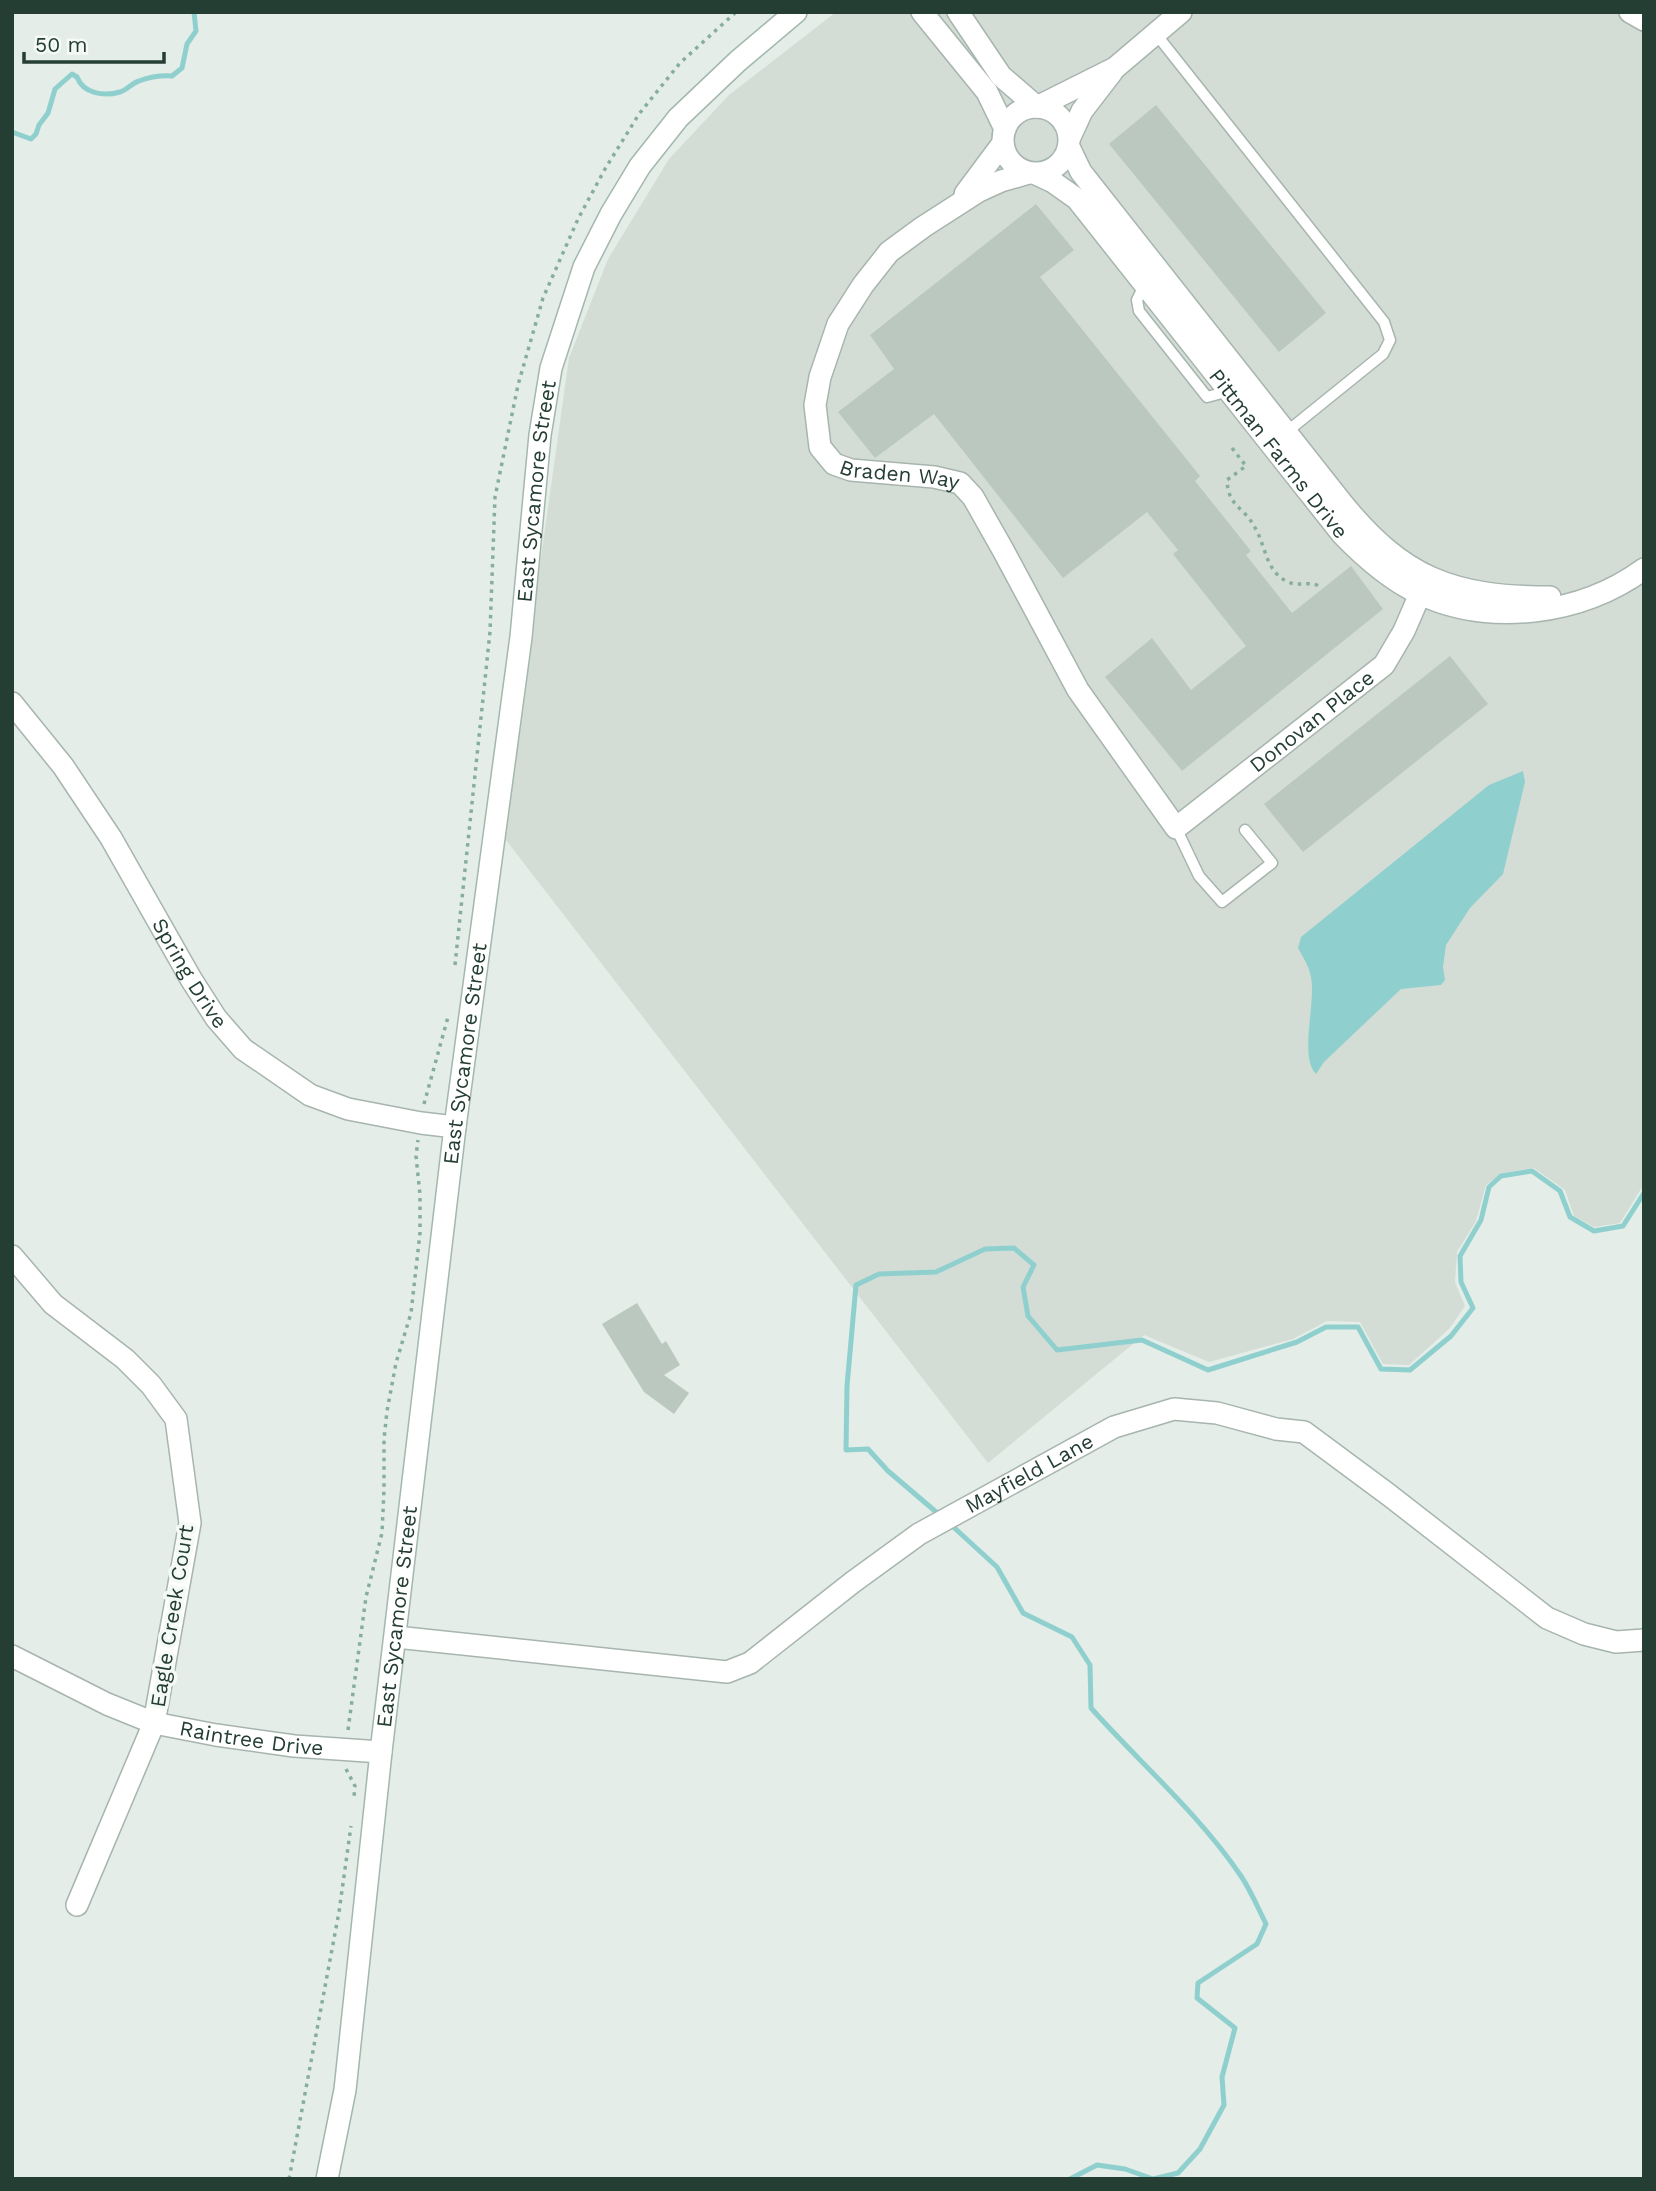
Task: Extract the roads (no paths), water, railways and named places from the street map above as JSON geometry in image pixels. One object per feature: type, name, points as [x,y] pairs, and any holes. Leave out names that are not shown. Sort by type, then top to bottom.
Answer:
[{"type":"street","name":"East Sycamore Street","points":[[327,2179],[345,2090],[381,1752],[455,1127],[521,637],[540,435],[551,368],[584,267],[640,166],[678,118],[738,61],[796,12]]},
{"type":"street","points":[[922,12],[987,92],[1004,136],[1009,159],[1014,166],[1033,174],[1048,172],[1065,158],[1083,111],[1115,68]]},
{"type":"street","points":[[958,12],[1001,76],[1037,107],[1055,113],[1062,119],[1070,142]]},
{"type":"street","points":[[1004,136],[1017,113],[1037,107],[1115,68],[1181,12]]},
{"type":"street","points":[[1630,12],[1644,20]]},
{"type":"street","name":"Braden Way","points":[[957,204],[1004,136]]},
{"type":"street","name":"Pittman Farms Drive","points":[[1070,142],[1081,172],[1143,271],[1230,391],[1422,585],[1504,596],[1587,598],[1644,569]]},
{"type":"street","name":"Braden Way","points":[[1033,174],[993,184],[957,204],[889,252],[863,285],[838,324],[820,377],[815,405],[820,447],[834,464],[850,470],[934,477],[960,483],[973,497],[1077,690],[1176,828]]},
{"type":"street","name":"Pittman Farms Drive","points":[[1033,174],[1054,182],[1077,199],[1143,271],[1278,438]]},
{"type":"street","name":"Donovan Place","points":[[1176,828],[1384,665],[1404,631],[1422,585]]},
{"type":"street","name":"Spring Drive","points":[[12,703],[63,766],[111,838],[191,979],[216,1018],[243,1049],[310,1096],[348,1109],[455,1127]]},
{"type":"street","name":"Eagle Creek Court","points":[[12,1256],[53,1304],[125,1359],[151,1385],[176,1419],[190,1523],[154,1723],[77,1905]]},
{"type":"street","name":"Mayfield Lane","points":[[396,1637],[727,1672],[750,1663],[853,1581],[919,1534],[1114,1427],[1174,1409],[1217,1412],[1276,1429],[1304,1432],[1389,1494],[1547,1618],[1584,1634],[1616,1642],[1644,1640]]},
{"type":"street","name":"Raintree Drive","points":[[12,1656],[154,1723],[294,1746],[381,1752]]},
{"type":"lane","points":[[1156,34],[1385,326],[1390,341],[1384,354],[1278,438]]},
{"type":"lane","points":[[1176,828],[1199,876],[1222,902],[1272,863],[1245,830]]},
{"type":"water","points":[[1523,771],[1525,782],[1503,874],[1470,908],[1446,945],[1443,967],[1445,980],[1441,985],[1401,989],[1324,1062],[1316,1074],[1311,1065],[1308,1040],[1312,984],[1308,966],[1298,948],[1301,937],[1489,785]]},
{"type":"waterway","points":[[12,132],[31,139],[48,113],[55,89],[72,74],[89,90],[107,94],[123,91],[147,78],[172,76],[182,68],[187,44],[196,31],[194,12]]},
{"type":"waterway","points":[[942,1517],[888,1471],[868,1449],[846,1450],[847,1386],[856,1285],[879,1274],[936,1272],[985,1249],[1014,1248],[1034,1265],[1023,1287],[1028,1316],[1057,1350],[1142,1340],[1208,1370],[1297,1342],[1326,1327],[1358,1327],[1381,1369],[1410,1370],[1451,1336],[1473,1308],[1461,1282],[1460,1256],[1481,1220],[1489,1187],[1501,1176],[1532,1171],[1560,1191],[1570,1217],[1594,1231],[1623,1226],[1644,1193]]},
{"type":"waterway","points":[[949,1523],[997,1567],[1023,1613],[1072,1637],[1090,1665],[1091,1708],[1188,1810],[1224,1853],[1245,1882],[1266,1924],[1257,1944],[1198,1983],[1197,1998],[1235,2028],[1222,2077],[1224,2105],[1200,2149],[1178,2173],[1153,2179]]},
{"type":"waterway","points":[[1070,2179],[1097,2165],[1125,2169],[1153,2179]]}]
